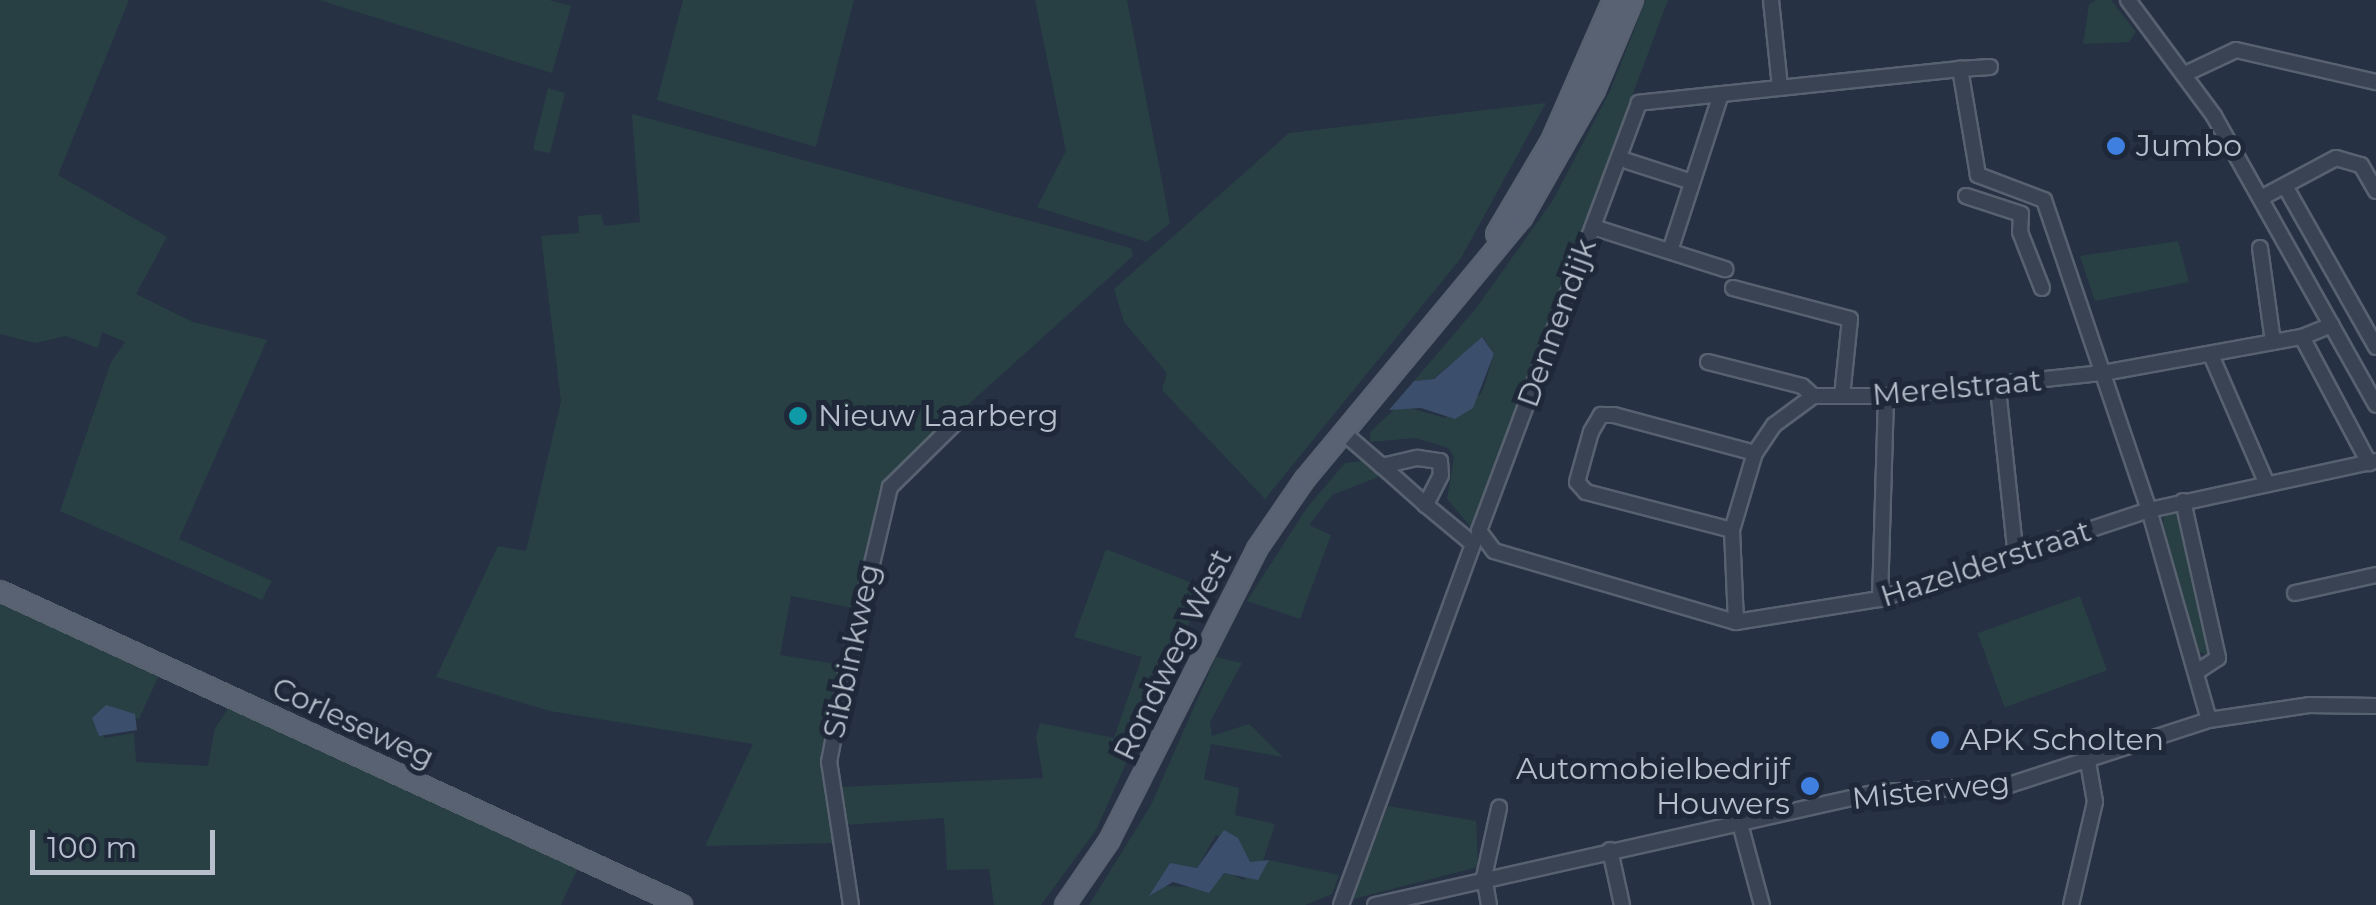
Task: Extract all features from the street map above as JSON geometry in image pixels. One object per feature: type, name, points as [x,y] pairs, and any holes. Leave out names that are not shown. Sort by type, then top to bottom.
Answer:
[{"type":"main road","name":"Rondweg West","points":[[1456,298],[1551,141],[1613,0]]},
{"type":"main road","name":"Rondweg West","points":[[1065,905],[1138,789],[1239,578],[1305,479],[1522,218],[1566,147],[1633,0]]},
{"type":"main road","name":"Corleseweg","points":[[0,591],[682,905]]},
{"type":"street","points":[[1771,0],[1780,87]]},
{"type":"street","points":[[2128,0],[2185,74],[2261,198],[2376,404]]},
{"type":"street","points":[[2185,74],[2236,50],[2376,82]]},
{"type":"street","points":[[1670,251],[1721,94],[1990,66]]},
{"type":"street","points":[[1960,70],[1970,161],[1978,175],[2044,200],[2149,510],[2187,659],[2198,671],[2209,720]]},
{"type":"street","name":"Dennendijk","points":[[1484,542],[1480,532],[1639,103],[1721,94]]},
{"type":"street","points":[[2261,198],[2336,158],[2349,158],[2376,191]]},
{"type":"street","points":[[1627,161],[1692,182]]},
{"type":"street","points":[[2285,186],[2376,348]]},
{"type":"street","points":[[2013,208],[2018,187]]},
{"type":"street","points":[[1966,196],[2013,208],[2025,220]]},
{"type":"street","points":[[2025,220],[2050,216]]},
{"type":"street","points":[[2025,220],[2020,232],[2042,288]]},
{"type":"street","points":[[1593,227],[1725,268]]},
{"type":"street","points":[[2260,248],[2273,342]]},
{"type":"street","points":[[1733,288],[1850,319],[1842,396]]},
{"type":"street","name":"Merelstraat","points":[[1708,362],[1802,386],[1812,396],[1886,396],[1998,389],[2103,373],[2302,337],[2332,325]]},
{"type":"street","points":[[2302,337],[2372,462]]},
{"type":"street","points":[[2211,355],[2265,480]]},
{"type":"street","points":[[1998,389],[2016,558]]},
{"type":"street","points":[[1736,622],[1732,530],[1755,454],[1774,425],[1812,396]]},
{"type":"street","points":[[1880,600],[1886,396]]},
{"type":"street","points":[[1732,530],[1586,492],[1577,482],[1591,432],[1601,415],[1614,415],[1755,454]]},
{"type":"street","name":"Sibbinkweg","points":[[851,905],[829,762],[849,662],[890,487],[954,424]]},
{"type":"street","points":[[1341,905],[1473,544],[1344,434]]},
{"type":"street","points":[[1382,466],[1418,458],[1440,461],[1441,475],[1426,504]]},
{"type":"street","name":"Hazelderstraat","points":[[1484,542],[1618,591],[1736,622],[1880,600],[2016,558],[2149,510],[2265,480],[2372,462]]},
{"type":"street","points":[[2182,501],[2218,658],[2198,671]]},
{"type":"street","points":[[2295,593],[2376,575]]},
{"type":"street","name":"Misterweg","points":[[1375,905],[1484,877],[1878,792],[2006,786],[2209,720],[2310,704],[2376,706]]},
{"type":"street","points":[[2071,905],[2095,802],[2088,762]]},
{"type":"street","points":[[1489,905],[1484,877],[1499,808]]},
{"type":"street","points":[[1739,820],[1762,905]]},
{"type":"street","points":[[1610,850],[1622,905]]},
{"type":"green space","points":[[0,0],[129,0],[58,175],[167,237],[136,294],[193,322],[267,340],[179,539],[272,581],[262,600],[60,511],[111,362],[125,342],[102,332],[98,348],[66,336],[35,343],[0,334]]},
{"type":"green space","points":[[319,0],[549,0],[571,6],[552,73]]},
{"type":"green space","points":[[683,0],[854,0],[816,147],[657,100]]},
{"type":"green space","points":[[1035,0],[1127,0],[1170,223],[1147,242],[1037,207],[1066,151]]},
{"type":"green space","points":[[1646,0],[1668,0],[1471,527],[1447,499],[1454,457],[1448,448],[1416,438],[1370,442],[1370,432],[1399,405],[1445,418],[1482,393],[1494,354],[1483,337],[1433,379],[1414,381],[1477,307],[1553,200],[1610,91]]},
{"type":"green space","points":[[2111,0],[2136,32],[2129,42],[2083,44],[2089,4]]},
{"type":"green space","points":[[548,88],[565,93],[550,153],[534,150]]},
{"type":"green space","points":[[1546,103],[1461,258],[1265,499],[1162,390],[1167,373],[1124,322],[1114,289],[1289,133]]},
{"type":"green space","points":[[632,114],[1131,248],[1133,256],[890,475],[880,491],[854,608],[791,596],[780,655],[842,665],[821,753],[835,843],[705,846],[753,744],[550,711],[436,677],[498,546],[526,551],[561,401],[541,236],[579,233],[578,216],[601,214],[604,226],[640,222]]},
{"type":"green space","points":[[2178,241],[2189,282],[2095,301],[2080,256]]},
{"type":"green space","points":[[1361,461],[1381,476],[1332,495],[1309,525],[1331,535],[1300,619],[1247,601],[1306,509],[1345,463]]},
{"type":"green space","points":[[2182,511],[2192,584],[2199,589],[2199,613],[2214,657],[2194,650],[2163,522],[2164,516]]},
{"type":"green space","points":[[1106,549],[1205,588],[1096,830],[1041,905],[994,905],[989,869],[947,870],[944,818],[844,825],[839,787],[1043,778],[1036,737],[1040,723],[1114,738],[1142,657],[1074,637]]},
{"type":"green space","points":[[2080,596],[2107,670],[2005,708],[1978,633]]},
{"type":"green space","points":[[0,599],[160,673],[139,719],[112,708],[93,722],[105,738],[134,733],[136,762],[208,766],[215,728],[230,706],[578,868],[561,905],[0,905]]},
{"type":"green space","points":[[1216,657],[1242,663],[1210,722],[1212,736],[1249,724],[1283,757],[1211,744],[1204,779],[1239,788],[1235,815],[1275,824],[1262,864],[1250,862],[1242,848],[1216,835],[1197,868],[1175,865],[1165,886],[1192,887],[1229,872],[1243,880],[1269,860],[1339,875],[1332,894],[1305,905],[1089,905],[1151,805]]},
{"type":"green space","points":[[1388,806],[1476,821],[1478,867],[1353,899]]},
{"type":"water","points":[[1482,337],[1494,354],[1473,408],[1455,419],[1421,408],[1389,410],[1414,381],[1434,379]]},
{"type":"water","points":[[106,705],[135,714],[137,730],[99,736],[92,718]]},
{"type":"water","points":[[1224,830],[1238,838],[1250,862],[1269,860],[1258,880],[1224,873],[1209,893],[1173,882],[1149,896],[1170,863],[1197,868]]},
{"type":"place","name":"Jumbo","points":[[2116,146]]},
{"type":"place","name":"Nieuw Laarberg","points":[[798,416]]},
{"type":"place","name":"APK Scholten","points":[[1940,740]]},
{"type":"place","name":"Automobielbedrijf Houwers","points":[[1810,786]]}]
